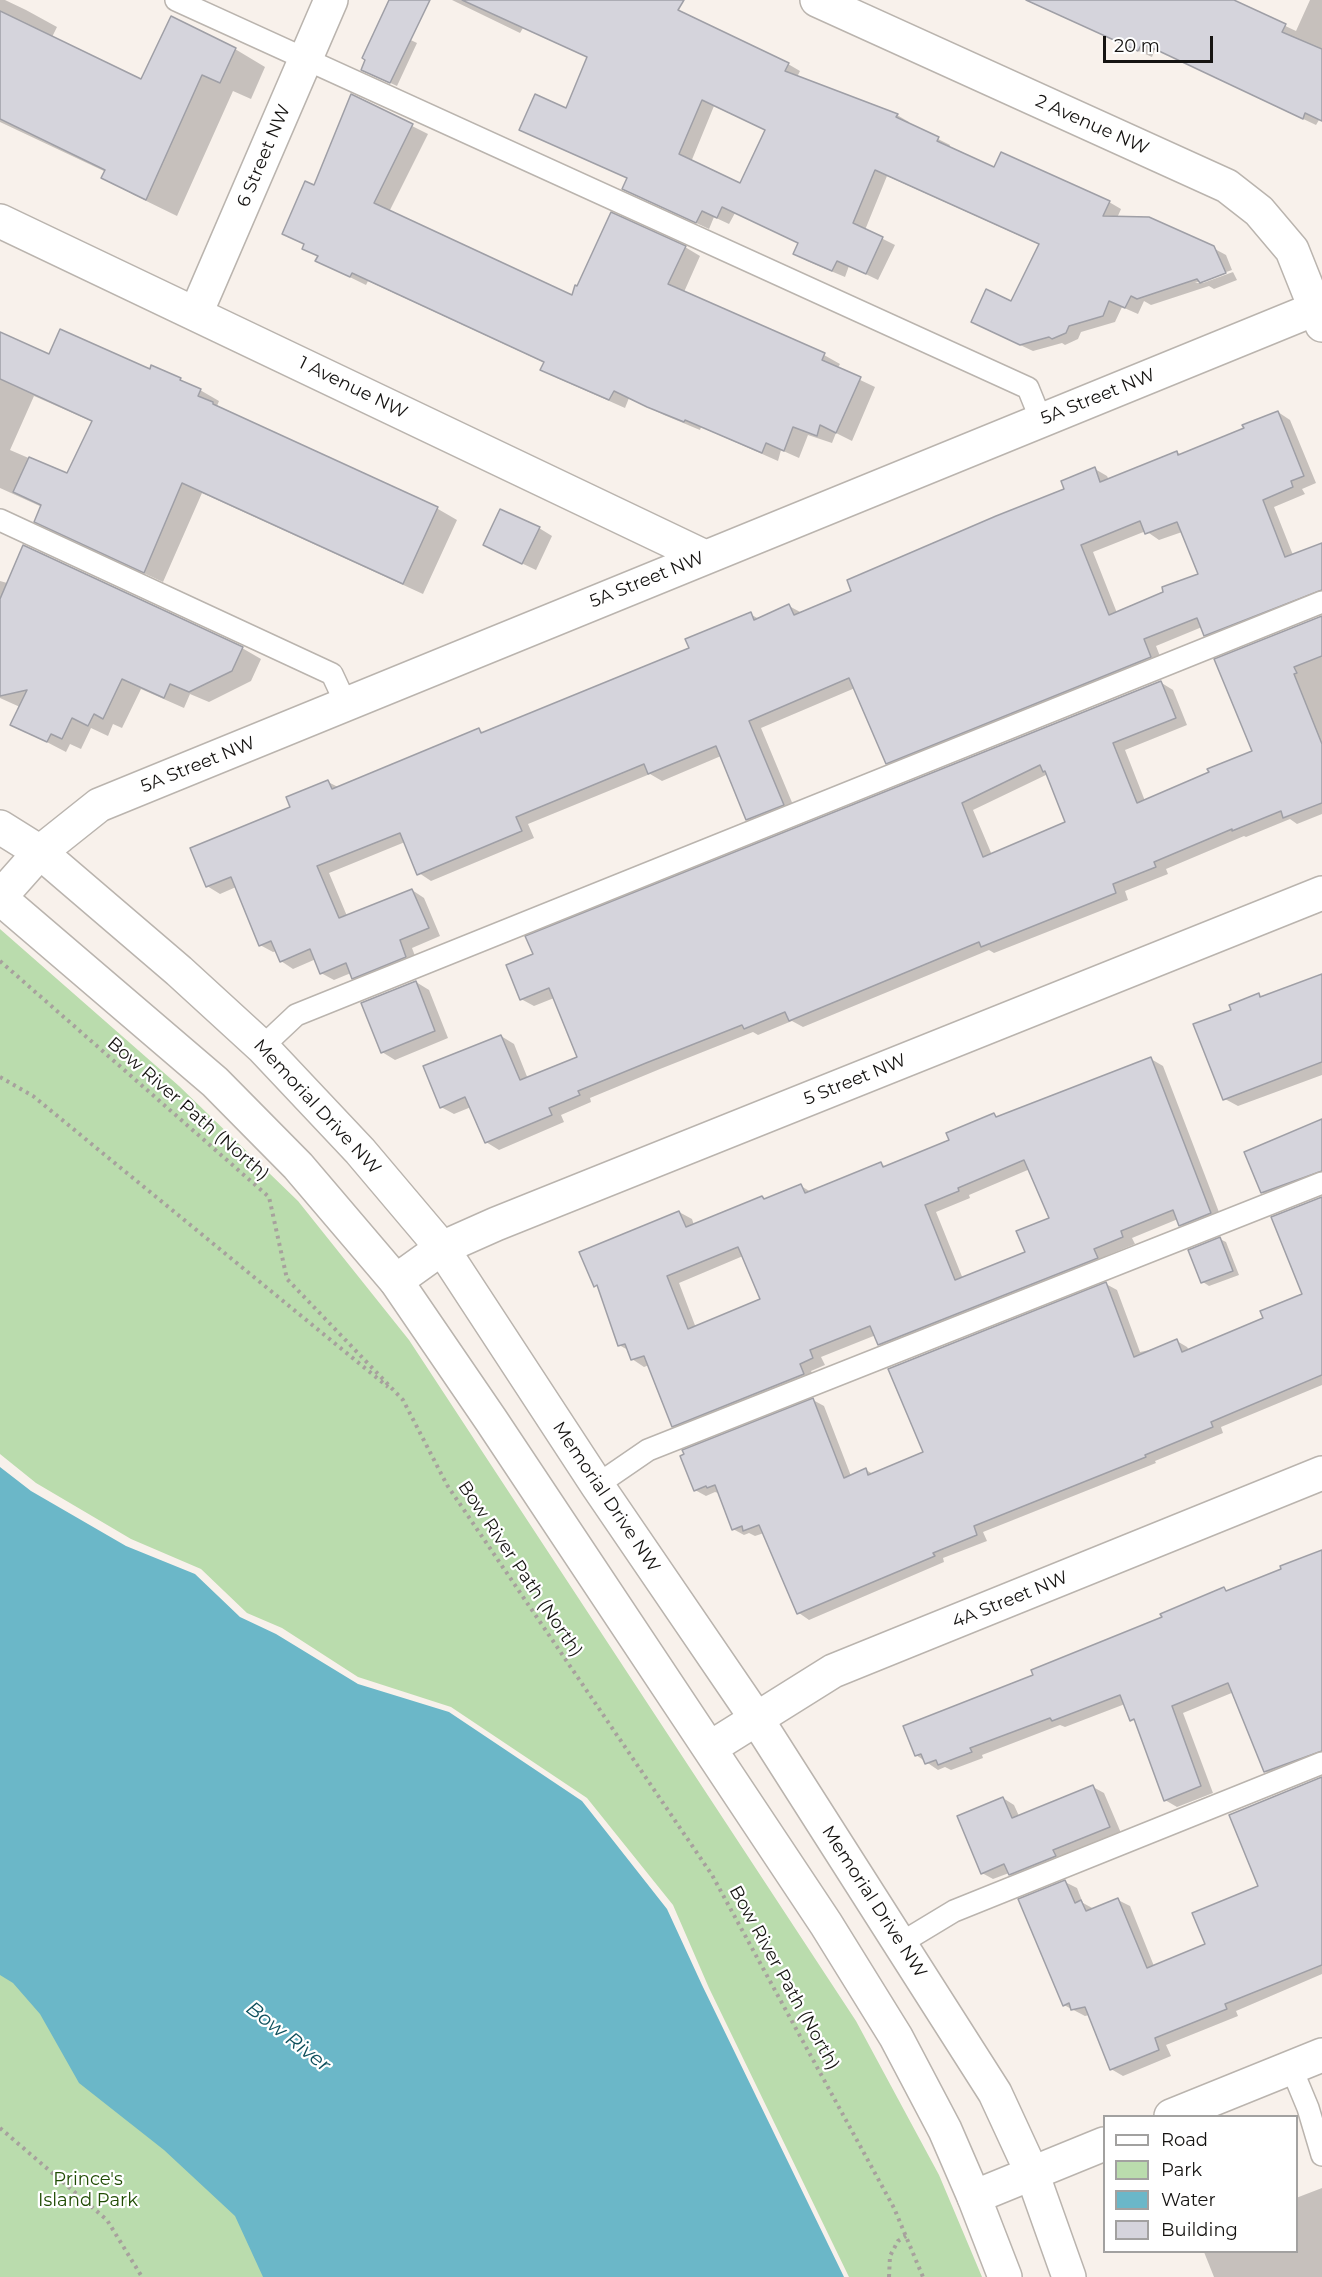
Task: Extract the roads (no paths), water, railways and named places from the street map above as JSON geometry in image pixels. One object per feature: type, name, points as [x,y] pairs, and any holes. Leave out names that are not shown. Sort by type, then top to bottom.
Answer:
[{"type":"street","name":"6 Street NW","points":[[196,313],[331,0]]},
{"type":"street","name":"2 Avenue NW","points":[[817,0],[1227,186],[1259,212],[1292,250],[1320,314]]},
{"type":"street","name":"1 Avenue NW","points":[[0,221],[705,557]]},
{"type":"street","name":"5A Street NW","points":[[0,898],[40,852],[99,805],[1041,420],[1320,314]]},
{"type":"street","name":"Memorial Drive NW","points":[[0,827],[40,852],[179,971],[262,1047],[360,1151],[442,1248],[597,1485],[756,1718],[995,2093],[1032,2173],[1069,2277]]},
{"type":"street","name":"5 Street NW","points":[[396,1281],[442,1248],[507,1220],[1322,893]]},
{"type":"street","points":[[0,898],[215,1082],[298,1166],[396,1281],[710,1748],[826,1924],[896,2037],[945,2130],[1005,2277]]},
{"type":"street","name":"4A Street NW","points":[[710,1748],[833,1671],[1322,1473]]},
{"type":"street","points":[[1173,2115],[1322,2055]]},
{"type":"street","points":[[974,2197],[1103,2144]]},
{"type":"lane","points":[[176,0],[1028,388],[1041,420]]},
{"type":"lane","points":[[0,520],[332,674],[346,704]]},
{"type":"lane","points":[[262,1047],[296,1015],[1322,602]]},
{"type":"lane","points":[[597,1485],[648,1450],[1322,1183]]},
{"type":"lane","points":[[901,1943],[954,1911],[1322,1763]]},
{"type":"lane","points":[[1291,2067],[1308,2108],[1322,2155]]},
{"type":"water","name":"Bow River","points":[[0,1467],[31,1491],[126,1546],[195,1574],[240,1617],[276,1634],[358,1684],[449,1712],[582,1801],[667,1909],[844,2277],[263,2277],[235,2216],[164,2150],[79,2083],[40,2014],[13,1983],[0,1975]]},
{"type":"park label","name":"Prince's Island Park","points":[[88,2190]]}]
